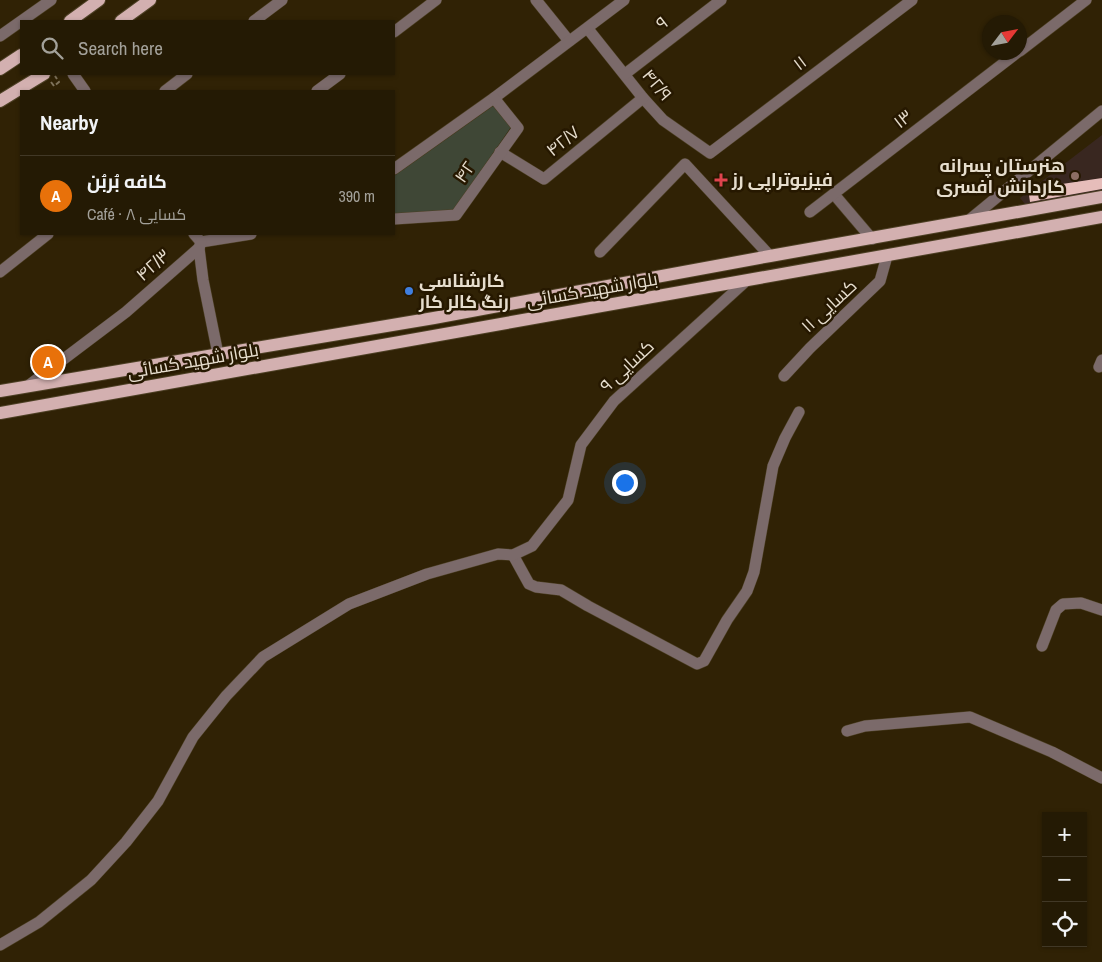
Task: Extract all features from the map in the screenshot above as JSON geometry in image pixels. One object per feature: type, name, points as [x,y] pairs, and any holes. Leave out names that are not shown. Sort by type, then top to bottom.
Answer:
[{"type":"main road","points":[[71,20],[99,0]]},
{"type":"main road","points":[[122,20],[150,0]]},
{"type":"main road","points":[[0,69],[20,56]]},
{"type":"main road","points":[[0,101],[42,75]]},
{"type":"main road","name":"بلوار شهید کسائی","points":[[0,391],[434,318],[1102,197]]},
{"type":"main road","name":"بلوار شهید کسائی","points":[[0,413],[746,282],[1102,217]]},
{"type":"main road","points":[[434,318],[437,335]]},
{"type":"street","points":[[22,20],[50,0]]},
{"type":"street","points":[[255,20],[282,0]]},
{"type":"street","points":[[395,31],[436,0]]},
{"type":"street","points":[[536,0],[569,41]]},
{"type":"street","points":[[395,168],[588,29],[624,0]]},
{"type":"street","name":"۹","points":[[625,74],[721,0]]},
{"type":"street","name":"۱۱","points":[[710,153],[912,0]]},
{"type":"street","name":"۱۳","points":[[1027,46],[1086,0]]},
{"type":"street","points":[[0,36],[20,22]]},
{"type":"street","name":"۴۲/۹","points":[[588,29],[663,120],[710,153]]},
{"type":"street","name":"۱۳","points":[[810,212],[1009,60]]},
{"type":"street","points":[[74,75],[84,90]]},
{"type":"street","points":[[165,90],[186,75]]},
{"type":"street","points":[[318,90],[339,75]]},
{"type":"street","name":"۴۲","points":[[395,219],[456,216],[518,128],[494,98]]},
{"type":"street","name":"۴۲/۷","points":[[500,152],[544,179],[643,98]]},
{"type":"street","points":[[968,221],[1102,111]]},
{"type":"street","points":[[600,252],[685,164],[770,256]]},
{"type":"street","points":[[838,200],[872,238]]},
{"type":"street","points":[[0,272],[47,235]]},
{"type":"street","points":[[218,354],[203,280],[198,241],[244,235]]},
{"type":"street","name":"۴۲/۳","points":[[28,386],[126,312],[198,241]]},
{"type":"street","name":"۱۱ کسایی","points":[[784,376],[810,348],[880,281],[887,256]]},
{"type":"street","name":"۹ کسایی","points":[[514,555],[532,546],[568,500],[581,445],[614,401],[746,282]]},
{"type":"street","points":[[0,945],[39,922],[97,874],[126,842],[158,801],[193,737],[226,696],[263,657],[349,604],[427,574],[498,554],[514,555],[528,584],[536,587],[561,590],[696,664],[704,661],[727,620],[747,591],[754,572],[773,466],[799,412]]},
{"type":"street","points":[[1042,646],[1056,610],[1063,604],[1082,603],[1102,610]]},
{"type":"street","points":[[847,731],[873,725],[970,717],[1052,752],[1102,778]]},
{"type":"path","points":[[54,75],[59,82],[54,86]]},
{"type":"shaded area","name":"هنرستان پسرانه کاردانش افسری","points":[[1102,135],[1102,193],[1031,205],[1025,204],[1020,198]]},
{"type":"green space","points":[[493,106],[511,127],[453,211],[395,214],[395,175]]},
{"type":"building","points":[[1102,178],[1102,189],[1030,202],[1029,195],[1063,188],[1062,184]]},
{"type":"place","name":"هنرستان پسرانه کاردانش افسری","points":[[1075,176]]},
{"type":"place","name":"فیزیوتراپی رز","points":[[721,180]]},
{"type":"place","name":"کارشناسی رنگ کالر کار","points":[[409,291]]},
{"type":"place","name":"کافه بُربُن","points":[[48,362]]}]
